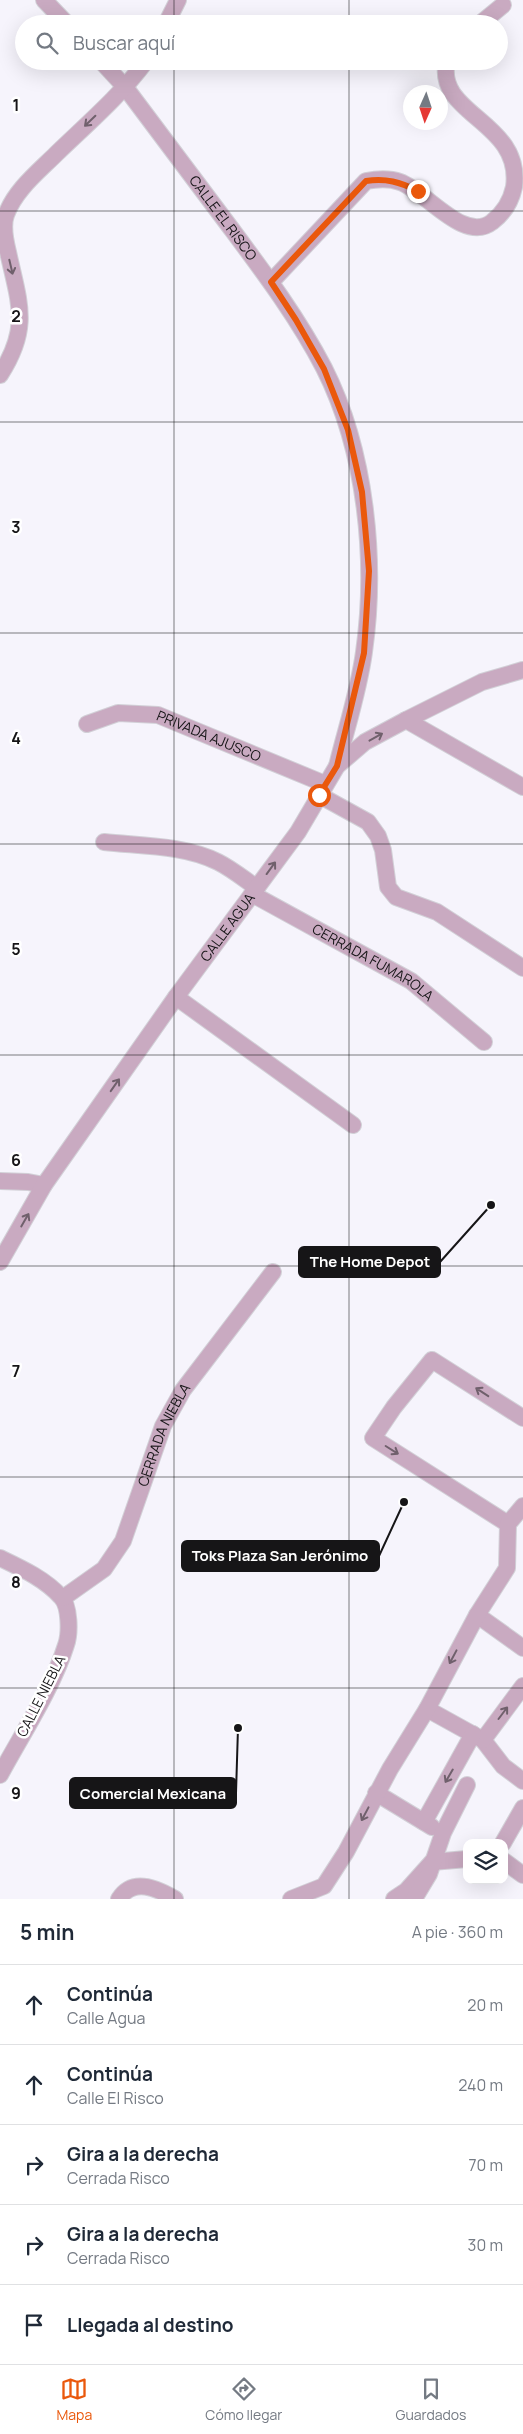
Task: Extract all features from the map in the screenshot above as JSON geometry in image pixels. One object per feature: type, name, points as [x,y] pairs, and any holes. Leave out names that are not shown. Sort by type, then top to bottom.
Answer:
[{"type":"street","points":[[44,0],[58,15]]},
{"type":"street","points":[[170,15],[178,0]]},
{"type":"street","points":[[491,15],[503,5]]},
{"type":"street","name":"CALLE EL RISCO","points":[[109,70],[125,87],[271,282],[296,320],[324,369],[348,430],[362,492],[369,571],[364,653],[337,766]]},
{"type":"street","points":[[0,375],[13,353],[20,331],[21,306],[4,236],[5,216],[13,200],[28,180],[125,87],[139,70]]},
{"type":"street","points":[[271,282],[366,181],[380,179],[400,182],[418,191],[462,225],[478,227],[490,224],[503,212],[512,196],[515,178],[513,158],[503,140],[453,95],[446,84],[445,70]]},
{"type":"street","name":"CALLE AGUA","points":[[0,1262],[44,1185],[176,997],[298,832],[337,766],[365,742],[406,720],[482,682],[523,670]]},
{"type":"street","name":"PRIVADA AJUSCO","points":[[87,724],[118,713],[158,715],[322,790],[368,822],[378,836],[383,850],[388,888],[396,897],[437,912],[523,968]]},
{"type":"street","points":[[406,720],[523,787]]},
{"type":"street","name":"CERRADA FUMAROLA","points":[[104,842],[179,851],[205,856],[219,862],[255,891],[411,981],[484,1042]]},
{"type":"street","points":[[176,997],[353,1125]]},
{"type":"street","points":[[0,1181],[28,1182],[44,1185]]},
{"type":"street","name":"CERRADA NIEBLA","points":[[63,1598],[104,1569],[124,1541],[163,1426],[183,1390],[273,1272]]},
{"type":"street","points":[[508,1524],[373,1438],[394,1407],[432,1360],[523,1418]]},
{"type":"street","points":[[291,1899],[324,1886],[346,1852],[376,1793],[427,1709],[477,1615],[507,1568],[508,1524],[523,1506]]},
{"type":"street","points":[[0,1558],[31,1574],[63,1598]]},
{"type":"street","name":"CALLE NIEBLA","points":[[0,1775],[56,1671],[67,1643],[68,1617],[63,1598]]},
{"type":"street","points":[[477,1615],[523,1648]]},
{"type":"street","points":[[424,1822],[478,1737],[523,1686]]},
{"type":"street","points":[[427,1709],[478,1737],[503,1766],[523,1781]]},
{"type":"street","points":[[414,1899],[429,1874],[442,1833],[467,1785]]},
{"type":"street","points":[[376,1793],[442,1833]]},
{"type":"street","points":[[505,1839],[523,1808]]},
{"type":"street","points":[[394,1899],[406,1891],[432,1862],[463,1859]]},
{"type":"street","points":[[508,1864],[523,1874]]},
{"type":"street","points":[[119,1899],[122,1894],[132,1888],[147,1885],[175,1899]]},
{"type":"place","name":"The Home Depot","points":[[491,1205]]},
{"type":"place","name":"Toks Plaza San Jerónimo","points":[[404,1502]]},
{"type":"place","name":"Comercial Mexicana","points":[[238,1728]]},
{"type":"route","points":[[319,795],[337,766],[364,653],[369,571],[362,492],[348,430],[324,369],[296,320],[271,282],[366,181],[380,179],[400,182],[418,191]]}]
